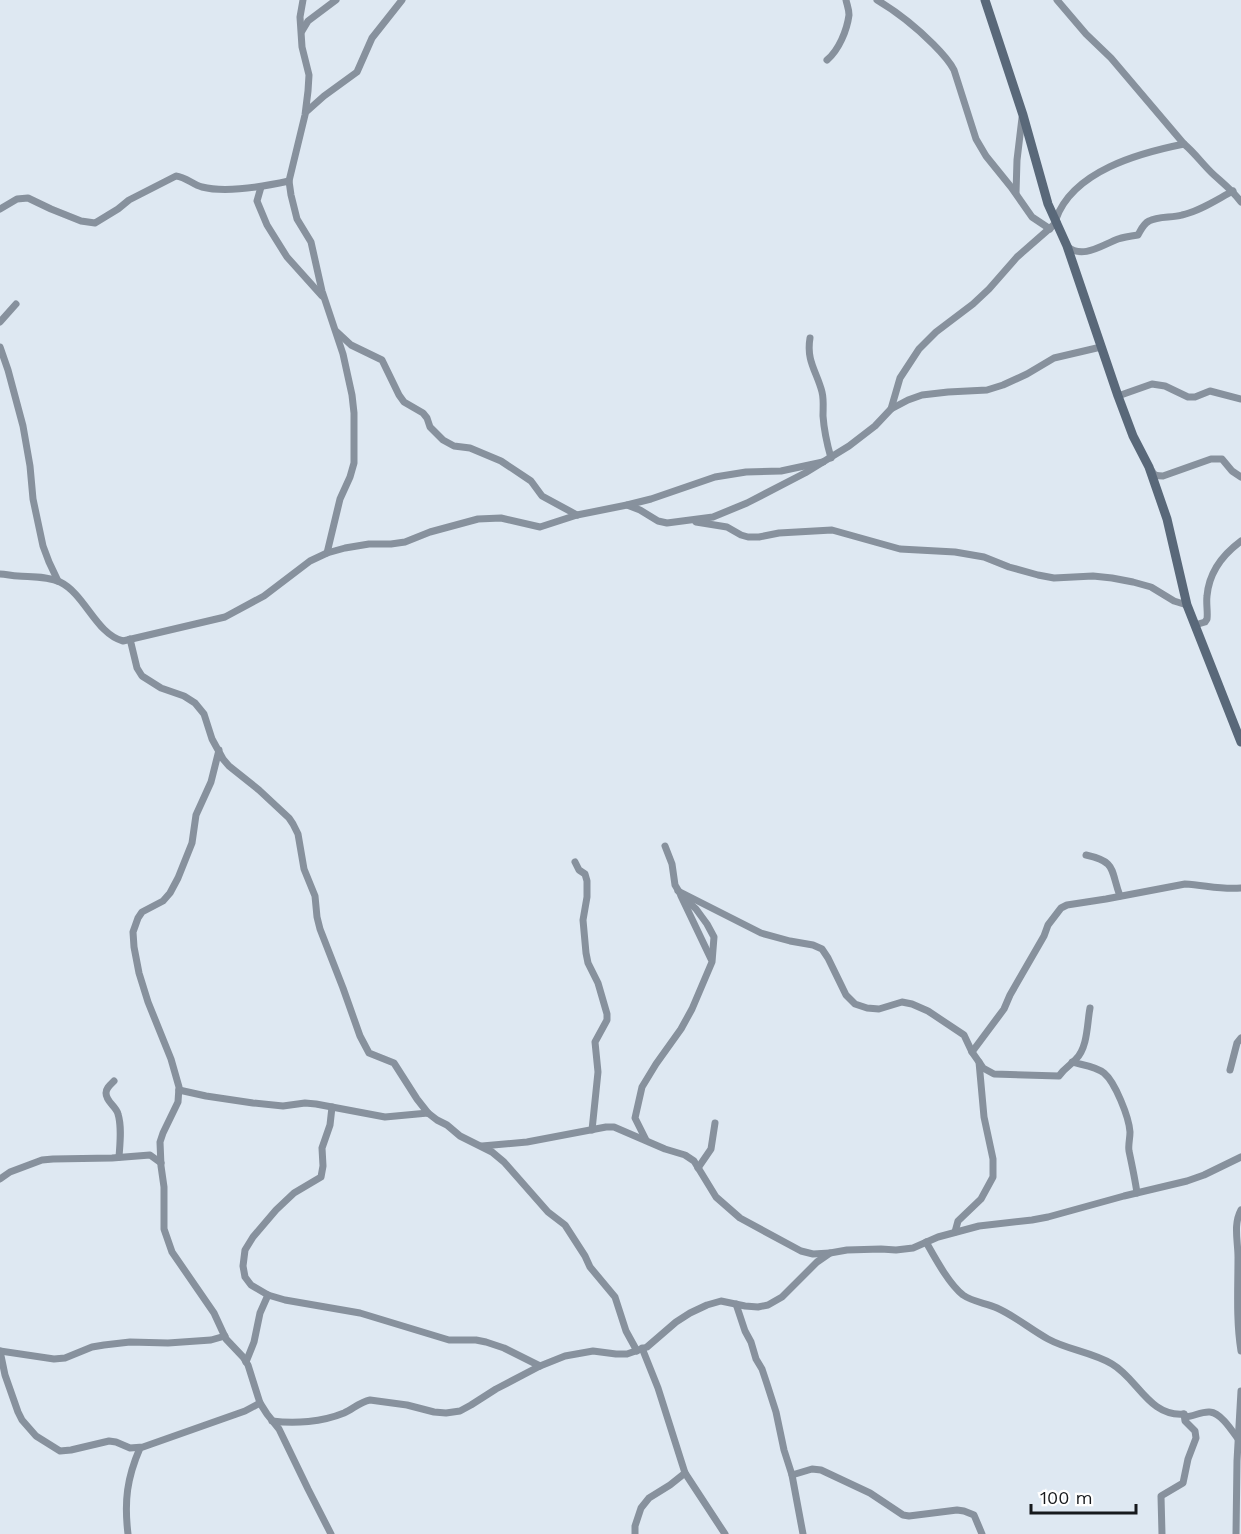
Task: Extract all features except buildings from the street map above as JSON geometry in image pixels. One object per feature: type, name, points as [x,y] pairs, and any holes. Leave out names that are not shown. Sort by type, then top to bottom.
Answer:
[{"type":"street","points":[[303,0],[300,17],[302,47],[309,75],[306,113],[289,181],[297,219],[311,242],[325,301],[336,330],[352,395],[354,413],[354,463],[340,499],[327,553]]},
{"type":"street","points":[[301,34],[308,21],[336,0]]},
{"type":"street","points":[[306,113],[324,96],[357,72],[372,38],[402,0]]},
{"type":"street","points":[[827,60],[836,50],[845,30],[849,16],[846,0]]},
{"type":"street","points":[[877,0],[903,15],[950,62],[976,139],[986,156],[1032,217],[1054,224]]},
{"type":"street","points":[[986,0],[1023,115],[1054,224],[1066,246],[1133,436],[1153,474],[1163,476],[1219,458],[1241,477]]},
{"type":"street","points":[[1057,0],[1086,34],[1111,58],[1184,144],[1196,153],[1241,202]]},
{"type":"street","points":[[1016,195],[1017,160],[1023,115]]},
{"type":"street","points":[[891,409],[900,378],[919,349],[936,332],[973,304],[1017,257],[1054,224],[1060,208],[1080,184],[1112,166],[1151,151],[1184,144]]},
{"type":"street","points":[[0,209],[17,199],[28,198],[81,221],[95,223],[129,200],[176,176],[204,188],[221,189],[261,187],[289,181]]},
{"type":"street","points":[[261,187],[257,201],[267,225],[287,257],[325,301]]},
{"type":"street","points":[[1066,246],[1072,251],[1079,252],[1094,250],[1118,239],[1138,235],[1148,221],[1190,213],[1233,191]]},
{"type":"street","points":[[0,322],[16,304]]},
{"type":"street","points":[[336,330],[351,345],[382,360],[404,402],[423,413],[430,427],[443,440],[454,446],[470,448],[501,462],[531,481],[542,496],[578,515]]},
{"type":"street","points":[[810,338],[809,359],[823,394],[823,417],[831,458]]},
{"type":"street","points":[[0,347],[24,434],[33,499],[41,536],[58,581]]},
{"type":"street","points":[[627,505],[667,523],[713,516],[747,503],[831,458],[875,426],[891,409],[908,400],[922,395],[987,390],[1028,374],[1054,358],[1101,347]]},
{"type":"street","points":[[1118,396],[1152,384],[1165,386],[1188,397],[1195,397],[1210,391],[1241,399]]},
{"type":"street","points":[[0,574],[58,581],[75,593],[113,637],[123,641],[225,617],[264,596],[310,561],[345,548],[405,542],[430,532],[478,519],[501,518],[540,527],[578,515],[627,505],[715,477],[746,472],[782,471],[823,462]]},
{"type":"street","points":[[1149,466],[1167,519],[1187,605],[1241,742]]},
{"type":"street","points":[[684,521],[727,527],[748,537],[832,530],[900,549],[955,552],[984,557],[1009,567],[1054,578],[1094,576],[1123,580],[1151,587],[1174,601],[1187,605]]},
{"type":"street","points":[[1194,625],[1207,619],[1207,595],[1213,571],[1222,558],[1241,542]]},
{"type":"street","points":[[130,639],[137,668],[142,676],[161,688],[184,696],[195,703],[204,714],[212,739],[229,766],[259,790],[289,818],[295,827],[304,869],[315,896],[320,928],[360,1036],[369,1053],[394,1063],[428,1113],[460,1136],[492,1152],[504,1162],[548,1212],[565,1225],[590,1267],[615,1297],[626,1331],[640,1349],[658,1388],[685,1473],[724,1534]]},
{"type":"street","points":[[219,750],[211,782],[196,814],[192,843],[178,878],[163,901],[142,912],[133,932],[139,973],[171,1059],[179,1090],[178,1102],[160,1142],[165,1186],[164,1229],[172,1252],[214,1313],[225,1336],[246,1362],[260,1403],[279,1429],[331,1534]]},
{"type":"street","points":[[665,846],[672,864],[675,885],[712,962]]},
{"type":"street","points":[[1086,855],[1100,858],[1108,863],[1120,896]]},
{"type":"street","points":[[575,862],[579,870],[586,875],[587,881],[583,920],[586,954],[607,1014],[607,1020],[595,1042],[598,1072],[592,1130]]},
{"type":"street","points":[[972,1052],[1004,1009],[1048,926],[1061,908],[1067,905],[1185,884],[1221,889],[1241,888]]},
{"type":"street","points":[[646,1140],[635,1118],[642,1087],[681,1029],[712,962],[714,937],[696,909],[679,893]]},
{"type":"street","points":[[679,893],[761,933],[822,949],[846,995],[855,1004],[879,1009],[902,1002],[921,1006],[964,1035],[983,1068],[994,1074],[1058,1076],[1077,1059],[1081,1051],[1086,1036],[1090,1008]]},
{"type":"street","points":[[1230,1070],[1237,1043],[1241,1038]]},
{"type":"street","points":[[955,1232],[958,1221],[981,1199],[993,1177],[993,1159],[984,1117],[980,1062]]},
{"type":"street","points":[[1072,1062],[1099,1070],[1105,1074],[1115,1089],[1130,1131],[1129,1145],[1137,1193]]},
{"type":"street","points":[[114,1081],[108,1087],[106,1094],[118,1114],[119,1157]]},
{"type":"street","points":[[179,1090],[253,1103],[283,1106],[305,1103],[385,1117],[428,1113]]},
{"type":"street","points":[[332,1107],[330,1125],[322,1148],[321,1177],[300,1189],[276,1210],[245,1250],[243,1266],[245,1277],[251,1285],[268,1295],[285,1300],[360,1313],[449,1340],[486,1342],[504,1348],[540,1366]]},
{"type":"street","points":[[698,1168],[711,1149],[715,1123]]},
{"type":"street","points":[[481,1146],[527,1142],[606,1126],[614,1127],[685,1155],[694,1161],[716,1197],[740,1218],[801,1251],[813,1254],[913,1248],[955,1232],[979,1226],[1048,1217],[1187,1181],[1241,1157]]},
{"type":"street","points":[[0,1179],[10,1172],[42,1160],[150,1155],[161,1163]]},
{"type":"street","points":[[1241,1210],[1236,1232],[1238,1326],[1241,1351]]},
{"type":"street","points":[[926,1242],[945,1273],[965,1296],[1008,1313],[1054,1342],[1113,1364],[1155,1406],[1176,1415],[1185,1414],[1186,1417],[1212,1412],[1227,1424],[1240,1442]]},
{"type":"street","points":[[272,1420],[284,1422],[316,1420],[344,1413],[370,1400],[407,1405],[434,1412],[460,1411],[540,1366],[566,1356],[593,1351],[627,1354],[640,1349],[690,1313],[707,1305],[721,1301],[758,1307],[773,1303],[817,1262],[830,1253]]},
{"type":"street","points":[[246,1362],[254,1342],[260,1313],[268,1295]]},
{"type":"street","points":[[736,1304],[756,1359],[768,1384],[792,1474],[803,1534]]},
{"type":"street","points":[[225,1336],[211,1340],[177,1343],[130,1342],[105,1345],[92,1347],[65,1358],[54,1359],[0,1351],[5,1374],[22,1420],[36,1436],[60,1451],[109,1441],[130,1448],[140,1448],[244,1411],[260,1403]]},
{"type":"street","points":[[1236,1534],[1241,1391]]},
{"type":"street","points":[[1162,1534],[1161,1496],[1183,1483],[1188,1459],[1196,1438],[1195,1431],[1185,1421],[1185,1414]]},
{"type":"street","points":[[128,1534],[125,1503],[128,1483],[140,1448]]},
{"type":"street","points":[[792,1474],[812,1468],[821,1470],[870,1492],[898,1512],[909,1516],[954,1510],[964,1511],[974,1515],[982,1534]]},
{"type":"street","points":[[635,1534],[635,1526],[642,1508],[649,1498],[685,1473]]}]
